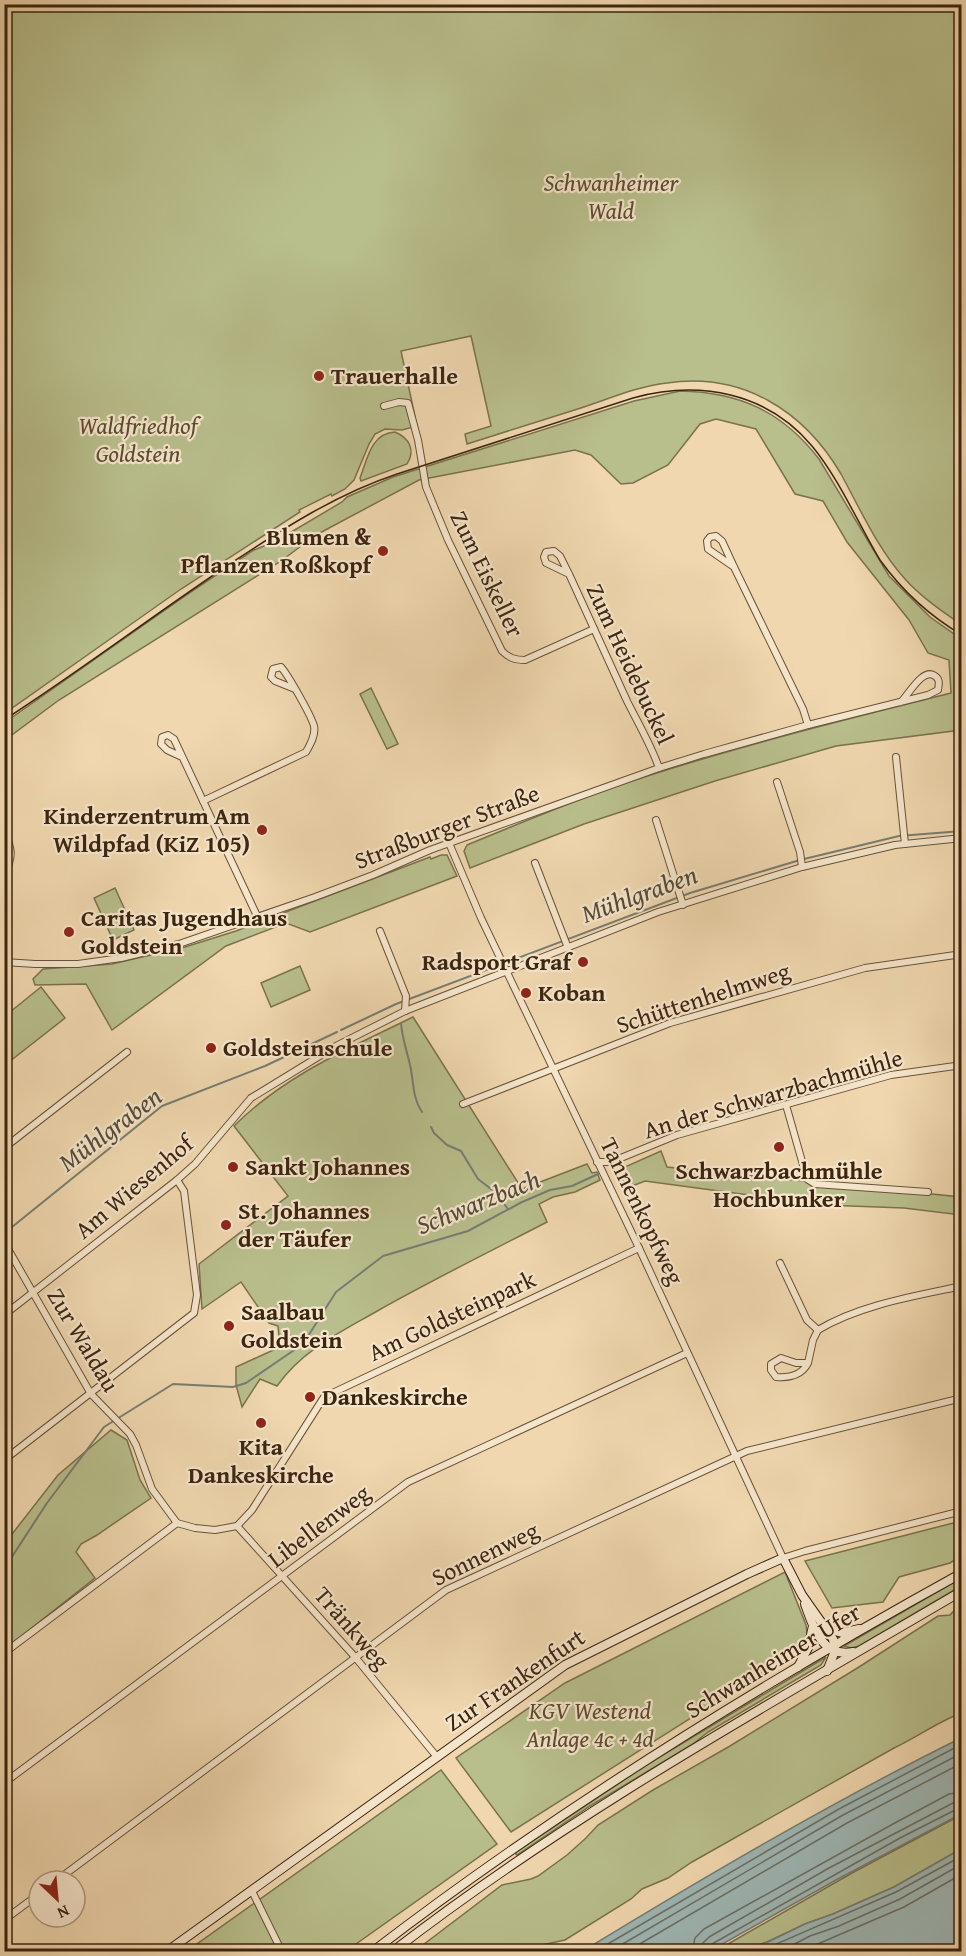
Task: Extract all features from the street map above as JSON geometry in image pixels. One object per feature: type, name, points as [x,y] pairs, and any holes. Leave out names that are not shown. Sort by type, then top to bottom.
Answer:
[{"type":"main road","name":"Tannenkopfweg","points":[[783,1558],[802,1595],[813,1626],[822,1642],[833,1649]]},
{"type":"main road","name":"Zur Frankenfurt","points":[[166,1952],[544,1679],[585,1654],[783,1558]]},
{"type":"main road","name":"Schwanheimer Ufer","points":[[372,1952],[431,1906],[518,1845],[683,1737],[871,1625],[962,1574]]},
{"type":"main road","name":"Schwanheimer Ufer","points":[[392,1952],[440,1914],[644,1778],[962,1591]]},
{"type":"main road","name":"Tannenkopfweg","points":[[802,1595],[827,1629],[833,1649]]},
{"type":"main road","points":[[827,1629],[842,1633],[871,1625]]},
{"type":"main road","points":[[797,1669],[808,1648],[813,1626]]},
{"type":"main road","points":[[827,1671],[833,1649],[849,1653],[858,1651]]},
{"type":"street","name":"Zum Eiskeller","points":[[384,406],[393,403],[408,403],[418,440],[426,487],[439,520],[502,651],[508,657],[525,660],[594,629]]},
{"type":"street","points":[[734,567],[708,549],[707,541],[710,537],[716,536],[722,541],[803,709],[808,725]]},
{"type":"street","name":"Zum Heidebuckel","points":[[569,574],[546,563],[544,557],[546,552],[550,550],[557,553],[569,574],[659,768]]},
{"type":"street","name":"Straßburger Straße","points":[[4,962],[57,964],[121,958],[180,944],[373,875],[414,855],[659,768],[704,753],[901,702],[935,692],[939,687],[937,677],[926,674],[901,702]]},
{"type":"street","points":[[203,801],[306,752],[312,741],[314,727],[295,689]]},
{"type":"street","points":[[180,756],[258,918]]},
{"type":"street","points":[[896,757],[905,842]]},
{"type":"street","points":[[777,782],[800,852],[802,865]]},
{"type":"street","points":[[656,820],[682,903]]},
{"type":"street","points":[[4,831],[12,852],[4,878]]},
{"type":"street","name":"Am Wiesenhof","points":[[4,1315],[177,1180],[195,1164],[251,1098],[336,1046],[405,1011],[682,903],[802,865],[905,842],[962,838]]},
{"type":"street","name":"Tannenkopfweg","points":[[449,843],[481,918],[639,1248],[783,1558]]},
{"type":"street","points":[[536,863],[568,946]]},
{"type":"street","points":[[380,931],[406,996],[405,1011]]},
{"type":"street","name":"Schüttenhelmweg","points":[[463,1104],[670,1023],[865,968],[962,954]]},
{"type":"street","points":[[4,1148],[127,1052]]},
{"type":"street","name":"An der Schwarzbachmühle","points":[[597,1162],[611,1162],[677,1135],[891,1075],[962,1065]]},
{"type":"street","points":[[786,1105],[807,1179],[815,1184],[928,1192]]},
{"type":"street","points":[[4,1460],[191,1317],[196,1308],[197,1295],[184,1191],[177,1180]]},
{"type":"street","name":"Zur Waldau","points":[[4,1242],[91,1394],[119,1423],[136,1445],[152,1489],[177,1523]]},
{"type":"street","name":"Am Goldsteinpark","points":[[237,1526],[252,1510],[324,1397],[639,1248]]},
{"type":"street","points":[[780,1263],[807,1320],[818,1330]]},
{"type":"street","points":[[808,1363],[796,1363],[781,1358],[771,1364],[771,1370],[776,1377],[783,1378],[798,1374],[805,1369],[808,1363],[813,1340],[818,1330],[839,1318],[858,1311],[962,1286]]},
{"type":"street","name":"Libellenweg","points":[[4,1783],[408,1482],[687,1353]]},
{"type":"street","name":"Sonnenweg","points":[[72,1869],[446,1590],[747,1451],[962,1398]]},
{"type":"street","name":"Zur Frankenfurt","points":[[783,1558],[962,1511]]},
{"type":"street","points":[[4,1653],[177,1523],[215,1530],[237,1526]]},
{"type":"street","name":"Tränkweg","points":[[237,1526],[355,1657],[437,1757]]},
{"type":"street","points":[[252,1891],[282,1952]]},
{"type":"street","points":[[4,1920],[27,1903]]},
{"type":"green space","name":"Schwanheimer Wald","points":[[5,5],[961,5],[961,624],[924,598],[895,567],[870,528],[841,474],[809,432],[769,401],[746,390],[695,381],[646,387],[467,444],[465,434],[491,426],[471,336],[401,351],[417,426],[402,430],[385,429],[375,434],[354,480],[345,489],[299,510],[300,512],[181,589],[5,713]]},
{"type":"green space","points":[[680,391],[721,395],[758,407],[790,428],[805,442],[819,459],[889,576],[930,617],[961,639],[961,730],[836,746],[715,781],[584,824],[470,868],[464,851],[467,845],[588,796],[749,746],[951,693],[949,660],[928,653],[909,620],[847,542],[823,501],[795,494],[756,429],[716,419],[700,424],[668,465],[633,483],[621,484],[591,455],[575,450],[419,480],[316,535],[281,561],[59,700],[5,740],[4,723],[254,550],[276,541],[347,497],[393,477],[634,401]]},
{"type":"green space","points":[[395,432],[410,445],[411,454],[407,464],[361,481],[365,463],[375,442],[380,437]]},
{"type":"green space","points":[[371,688],[398,744],[387,749],[360,694]]},
{"type":"green space","points":[[447,855],[457,876],[310,932],[286,923],[226,946],[112,1030],[86,984],[35,985],[33,979],[43,969],[112,964],[185,947],[236,931],[430,857],[431,859]]},
{"type":"green space","points":[[115,888],[134,930],[113,940],[94,898]]},
{"type":"green space","points":[[300,966],[310,990],[271,1007],[261,983]]},
{"type":"green space","points":[[41,987],[65,1018],[5,1065],[5,1016]]},
{"type":"green space","points":[[413,1017],[522,1189],[587,1164],[592,1173],[597,1172],[600,1180],[575,1192],[553,1197],[539,1204],[547,1222],[421,1287],[337,1334],[311,1351],[287,1373],[277,1386],[260,1379],[242,1407],[236,1385],[236,1367],[280,1347],[278,1326],[269,1323],[241,1282],[202,1309],[199,1264],[288,1196],[234,1126],[296,1077]]},
{"type":"green space","points":[[661,1151],[667,1167],[961,1197],[961,1215],[904,1208],[824,1205],[645,1181],[627,1188],[618,1170]]},
{"type":"green space","points":[[111,1430],[127,1440],[140,1480],[151,1498],[81,1544],[76,1552],[95,1578],[5,1649],[5,1533],[9,1538],[58,1475]]},
{"type":"green space","points":[[961,1521],[961,1556],[950,1563],[899,1577],[883,1602],[832,1608],[805,1561]]},
{"type":"green space","name":"KGV Westend Anlage 4c + 4d","points":[[785,1572],[806,1625],[808,1640],[798,1650],[511,1832],[456,1758],[565,1683]]},
{"type":"green space","points":[[961,1578],[961,1586],[859,1646],[851,1648],[844,1646]]},
{"type":"green space","points":[[961,1603],[961,1713],[894,1748],[692,1862],[668,1878],[642,1889],[631,1899],[565,1940],[542,1945],[535,1951],[415,1951],[502,1885],[538,1876],[567,1855],[598,1825],[859,1667],[938,1616],[950,1615]]},
{"type":"green space","points":[[826,1657],[821,1665],[708,1732],[693,1744],[590,1806],[517,1855],[515,1853],[651,1762]]},
{"type":"green space","points":[[441,1770],[497,1844],[346,1951],[190,1952],[190,1949]]},
{"type":"green space","points":[[961,1815],[961,1849],[894,1887],[767,1942],[738,1951],[714,1952],[852,1873]]},
{"type":"water","points":[[961,1738],[961,1814],[836,1880],[710,1951],[583,1951],[770,1840]]},
{"type":"water","points":[[961,1849],[961,1951],[738,1951],[768,1942],[894,1887]]},
{"type":"waterway","name":"Mühlgraben","points":[[341,1030],[396,1004],[690,893],[800,860],[899,836],[962,831]]},
{"type":"waterway","points":[[401,1023],[415,1095],[422,1112]]},
{"type":"waterway","name":"Mühlgraben","points":[[12,1227],[162,1106],[265,1066],[337,1032]]},
{"type":"waterway","points":[[431,1127],[447,1145],[461,1151],[478,1179],[495,1192],[508,1209]]},
{"type":"waterway","name":"Schwarzbach","points":[[4,1569],[47,1503],[104,1427],[173,1384],[233,1387],[246,1383],[303,1344],[336,1292],[383,1256],[468,1231],[522,1202],[550,1190],[572,1186],[598,1174]]},
{"type":"tram line","points":[[4,720],[252,549],[291,524],[353,491],[397,474],[633,398],[682,390],[707,391],[753,402],[774,413],[794,428],[822,458],[889,572],[927,611],[962,635]]},
{"type":"place","name":"Trauerhalle","points":[[319,376]]},
{"type":"place","name":"Blumen & Pflanzen Roßkopf","points":[[383,551]]},
{"type":"place","name":"Kinderzentrum Am Wildpfad (KiZ 105)","points":[[262,830]]},
{"type":"place","name":"Caritas Jugendhaus Goldstein","points":[[69,932]]},
{"type":"place","name":"Radsport Graf","points":[[583,962]]},
{"type":"place","name":"Koban","points":[[526,993]]},
{"type":"place","name":"Goldsteinschule","points":[[211,1048]]},
{"type":"place","name":"Schwarzbachmühle Hochbunker","points":[[779,1147]]},
{"type":"place","name":"Sankt Johannes","points":[[233,1167]]},
{"type":"place","name":"St. Johannes der Täufer","points":[[226,1225]]},
{"type":"place","name":"Saalbau Goldstein","points":[[229,1326]]},
{"type":"place","name":"Dankeskirche","points":[[310,1397]]},
{"type":"place","name":"Kita Dankeskirche","points":[[261,1423]]},
{"type":"park label","name":"Waldfriedhof Goldstein","points":[[138,440]]}]
